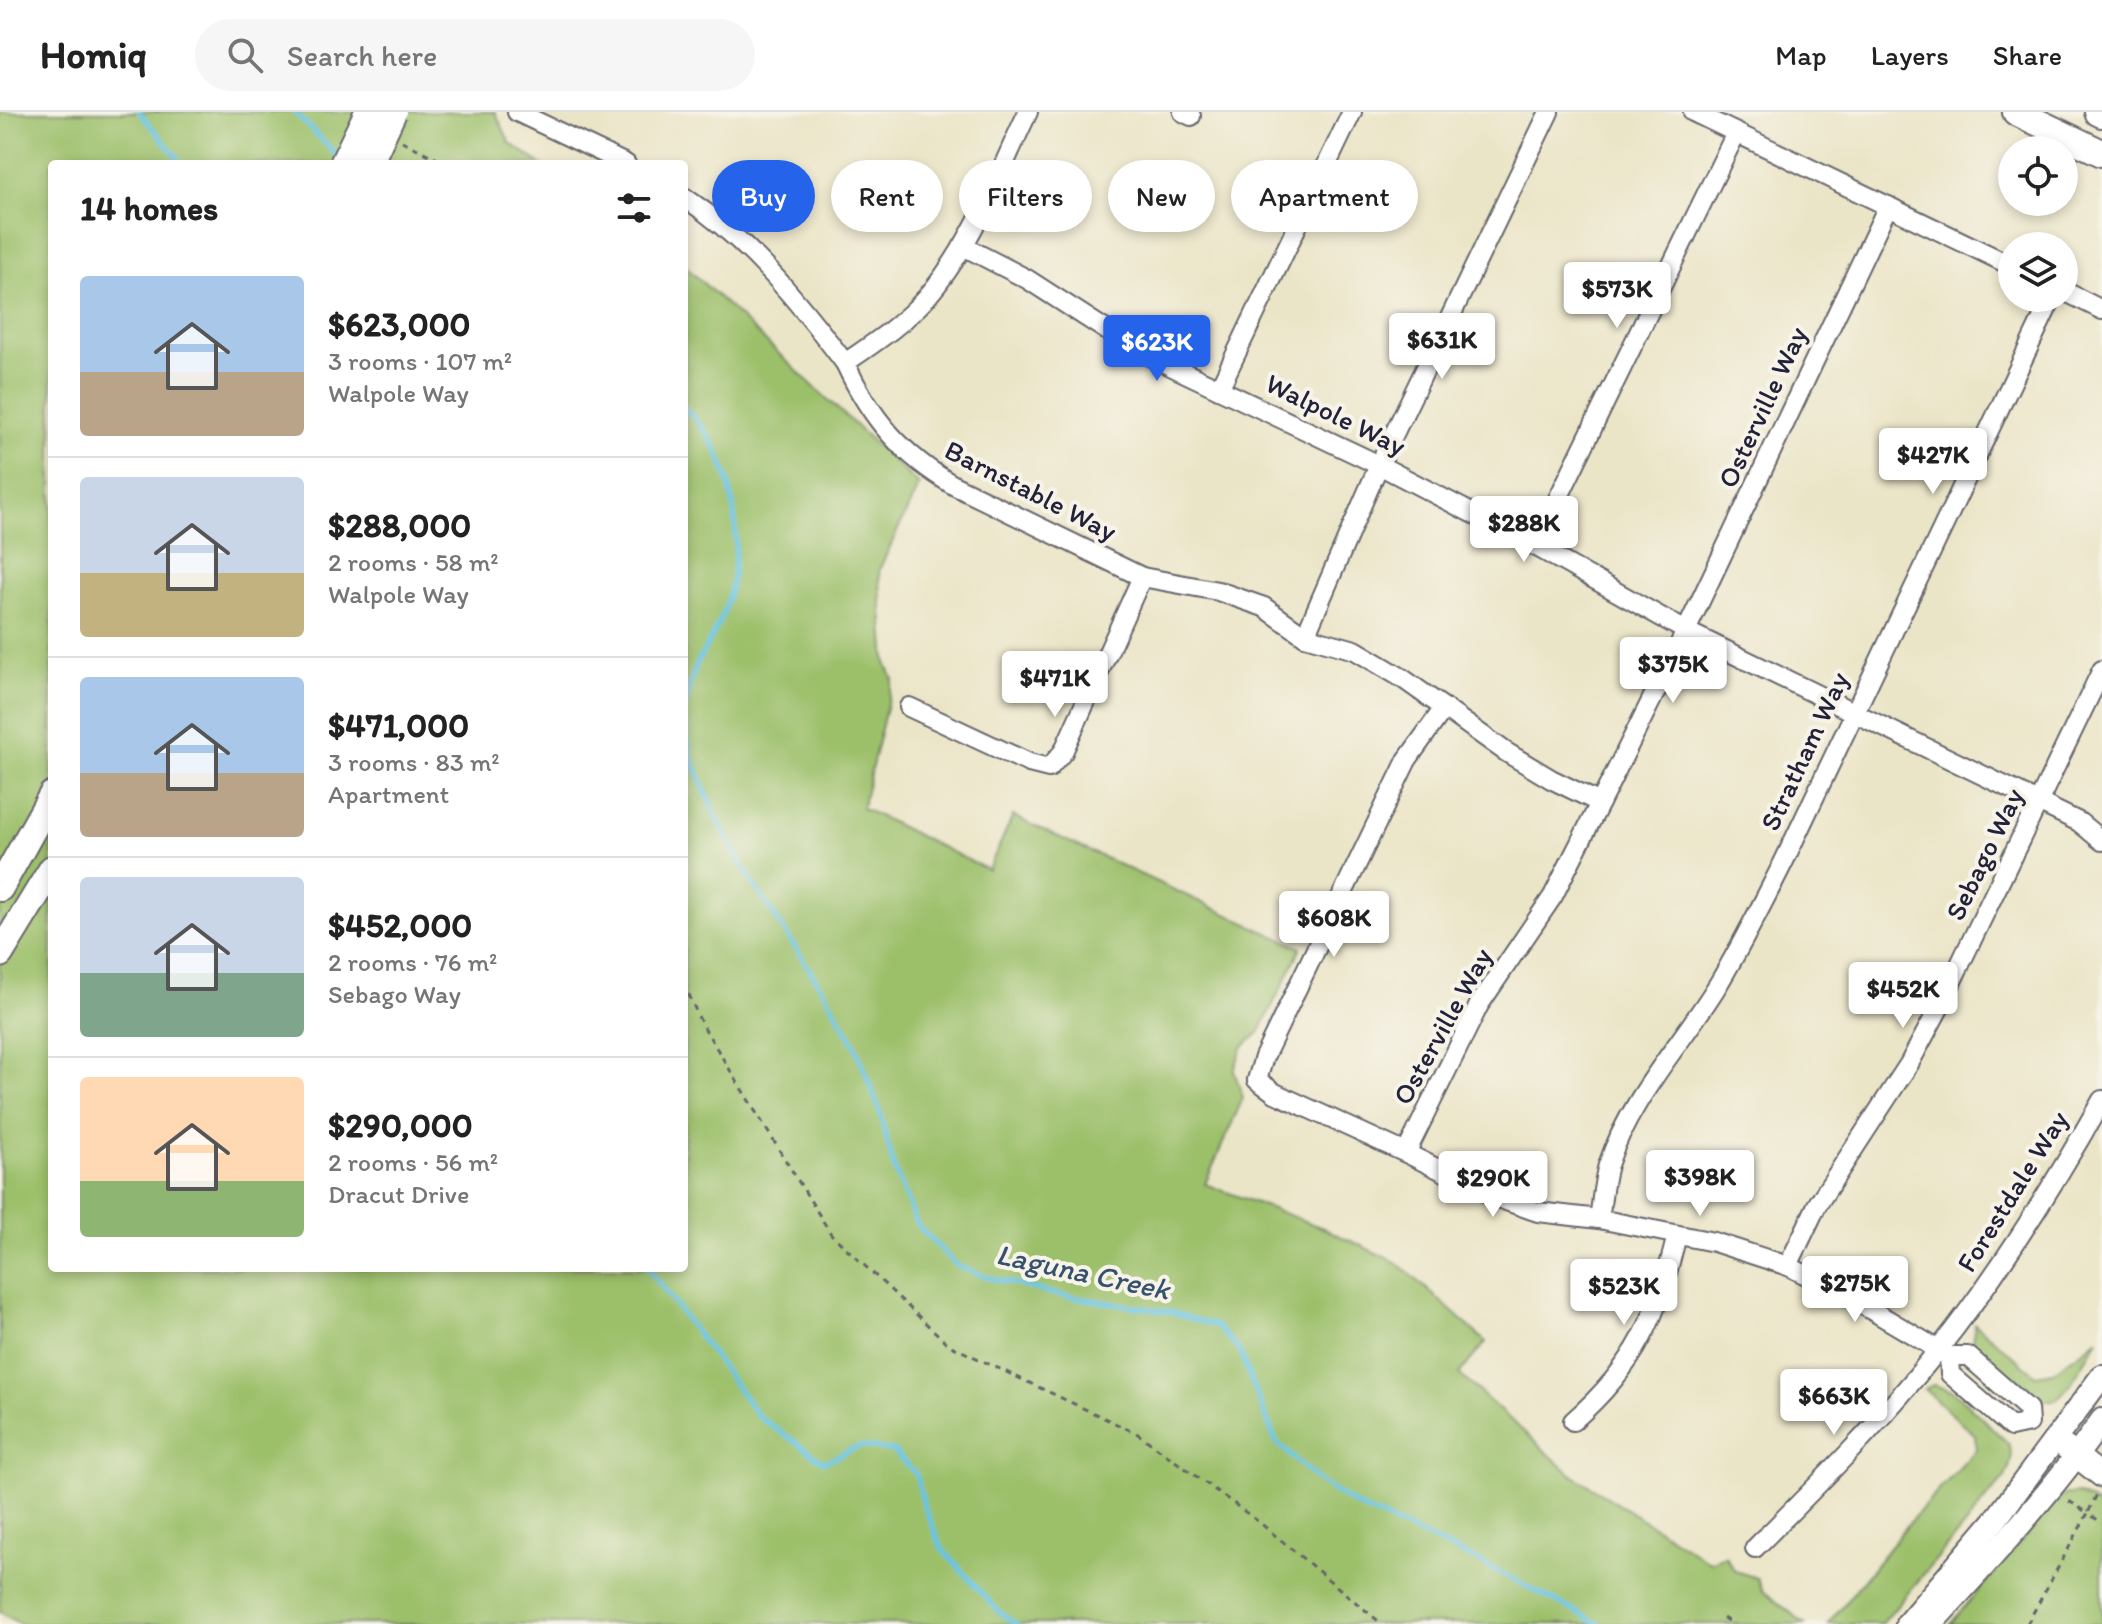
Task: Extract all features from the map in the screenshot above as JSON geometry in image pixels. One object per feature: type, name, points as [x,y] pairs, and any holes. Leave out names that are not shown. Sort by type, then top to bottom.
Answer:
[{"type":"main road","points":[[345,160],[368,112]]},
{"type":"main road","points":[[371,160],[394,112]]},
{"type":"main road","points":[[2016,112],[2102,153]]},
{"type":"main road","points":[[0,888],[48,802]]},
{"type":"main road","points":[[0,954],[48,876]]},
{"type":"street","points":[[517,112],[618,160]]},
{"type":"street","points":[[845,363],[895,328],[927,297],[963,246],[1028,112]]},
{"type":"street","points":[[1219,389],[1352,112]]},
{"type":"street","points":[[1549,112],[1379,465],[1305,636],[1355,650],[1551,779],[1600,803],[1686,631]]},
{"type":"street","points":[[1693,112],[1998,259]]},
{"type":"street","points":[[1535,546],[1736,133]]},
{"type":"street","name":"Barnstable Way","points":[[688,200],[738,237],[770,269],[845,363],[857,389],[882,426],[927,470],[1142,577],[1218,591],[1264,607],[1305,636]]},
{"type":"street","name":"Osterville Way","points":[[1686,631],[1888,206]]},
{"type":"street","name":"Walpole Way","points":[[963,246],[1027,279],[1137,350],[1379,465],[1535,546],[1686,631],[2079,822],[2102,841]]},
{"type":"street","points":[[2078,298],[2102,310]]},
{"type":"street","name":"Stratham Way","points":[[1599,1219],[1607,1168],[1621,1133],[1646,1088],[1718,985],[1785,859],[2045,312]]},
{"type":"street","points":[[909,707],[1029,763],[1049,768],[1063,752],[1142,577]]},
{"type":"street","name":"Sebago Way","points":[[1788,1266],[1817,1205],[1909,1064],[1931,1024],[2102,670]]},
{"type":"street","points":[[1444,708],[1407,760],[1264,1057],[1257,1080],[1275,1093],[1495,1197],[1538,1212],[1599,1219],[1714,1242],[1788,1266],[1846,1295],[1944,1352],[1950,1374],[2011,1427],[2029,1423],[2055,1439],[2077,1456],[2100,1485]]},
{"type":"street","name":"Osterville Way","points":[[1406,1153],[1479,1005],[1553,896],[1600,803]]},
{"type":"street","name":"Forestdale Way","points":[[1755,1548],[1834,1470],[1944,1352],[2060,1174],[2102,1100]]},
{"type":"street","points":[[1573,1421],[1619,1376],[1634,1352],[1657,1306],[1677,1235]]},
{"type":"street","points":[[1907,1624],[1996,1519],[2102,1376]]},
{"type":"street","points":[[1931,1624],[2015,1532],[2102,1420]]},
{"type":"path","points":[[688,992],[701,1023],[831,1234],[949,1345],[1138,1434],[1259,1522],[1382,1624]]},
{"type":"path","points":[[2027,1624],[2100,1485]]},
{"type":"path","points":[[2088,1513],[2102,1523]]},
{"type":"path","points":[[1723,1618],[1733,1624]]},
{"type":"green space","points":[[0,112],[495,112],[510,143],[535,160],[48,160],[48,1272],[688,1272],[688,269],[919,485],[879,570],[886,663],[893,679],[862,808],[988,870],[1013,816],[1301,948],[1259,1033],[1242,1048],[1234,1071],[1243,1098],[1205,1184],[1323,1228],[1398,1263],[1486,1342],[1459,1374],[1571,1474],[1710,1562],[1725,1556],[1735,1571],[1757,1578],[1763,1591],[1805,1624],[20,1624],[0,1612]]},
{"type":"green space","points":[[1975,1324],[2036,1375],[2053,1372],[2098,1339],[2070,1385],[2056,1400],[2044,1400],[2012,1384],[1976,1349],[1972,1341]]},
{"type":"green space","points":[[1933,1385],[1953,1391],[2008,1443],[2011,1456],[2005,1477],[1882,1624],[1828,1624],[1909,1523],[1976,1450],[1975,1435],[1924,1389]]},
{"type":"green space","points":[[2066,1494],[2078,1494],[2102,1507],[2102,1624],[1950,1624],[2055,1502]]},
{"type":"waterway","name":"Laguna Creek","points":[[139,112],[180,160]]},
{"type":"waterway","name":"Laguna Creek","points":[[294,112],[337,155]]},
{"type":"waterway","name":"Laguna Creek","points":[[688,412],[702,427],[716,450],[733,502],[735,529],[735,556],[725,608],[697,664],[688,694]]},
{"type":"waterway","name":"Laguna Creek","points":[[688,740],[691,756],[715,814],[744,869],[855,1045],[879,1109],[894,1168],[918,1226],[956,1265],[986,1277],[1059,1295],[1170,1312],[1216,1326],[1239,1350],[1276,1442],[1320,1482],[1357,1506],[1476,1560],[1599,1624]]},
{"type":"waterway","name":"Laguna Creek","points":[[651,1272],[759,1417],[824,1462],[860,1446],[893,1451],[916,1474],[924,1506],[942,1549],[998,1611],[1016,1624]]}]
